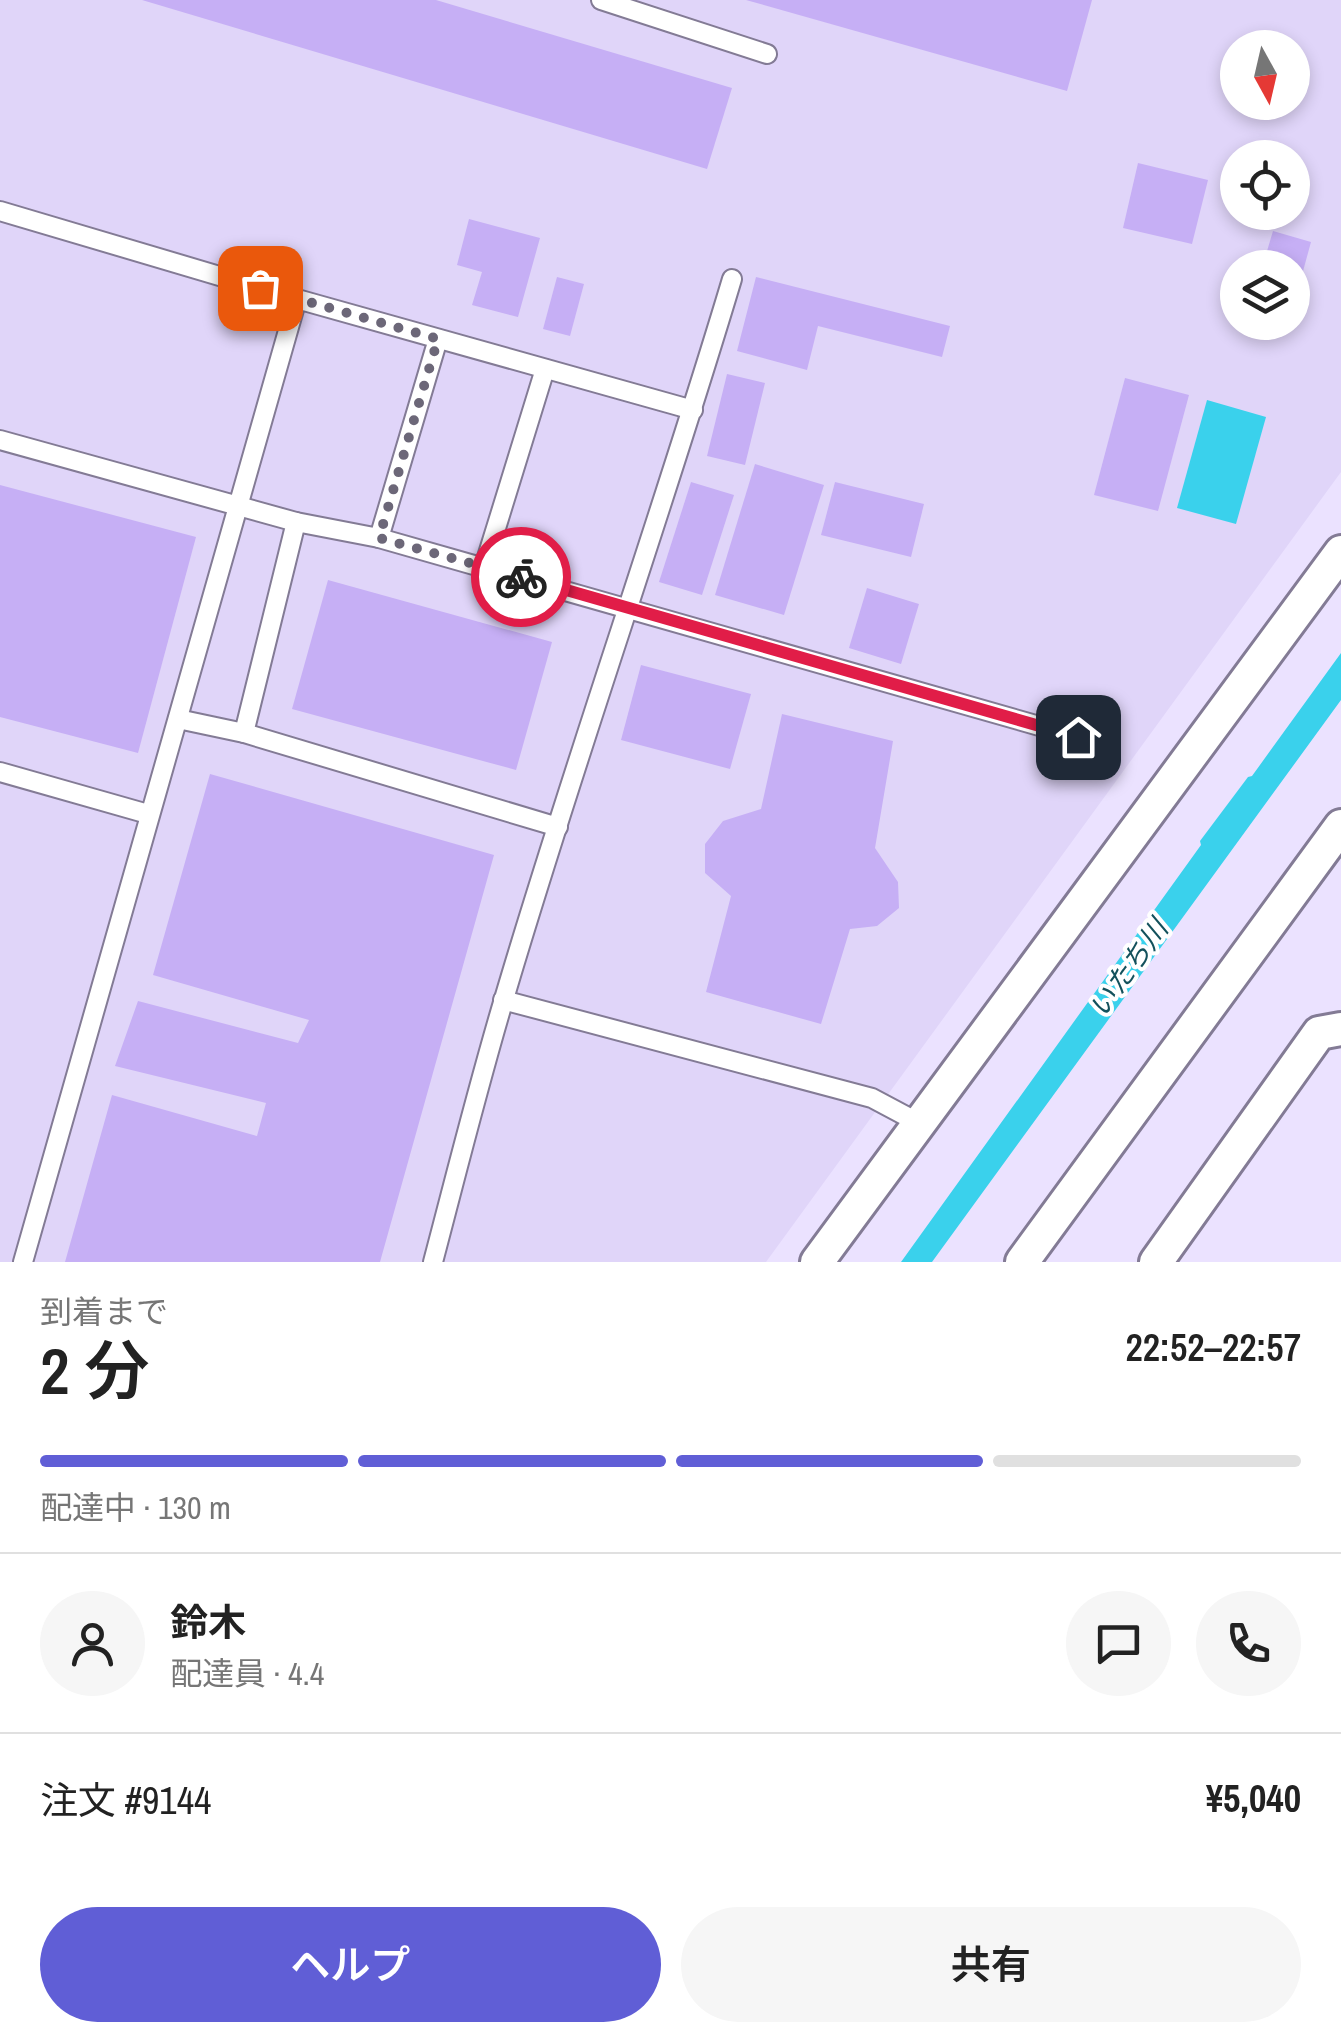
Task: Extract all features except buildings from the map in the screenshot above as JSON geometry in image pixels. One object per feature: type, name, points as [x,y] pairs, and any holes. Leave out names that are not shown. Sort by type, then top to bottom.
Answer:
[{"type":"street","points":[[816,1262],[1341,552]]},
{"type":"street","points":[[1022,1262],[1341,826]]},
{"type":"street","points":[[1156,1262],[1319,1033],[1341,1029]]},
{"type":"lane","points":[[601,0],[767,54]]},
{"type":"lane","points":[[0,211],[692,410]]},
{"type":"lane","points":[[432,1262],[503,1000],[732,279]]},
{"type":"lane","points":[[23,1262],[297,299]]},
{"type":"lane","points":[[379,538],[438,339]]},
{"type":"lane","points":[[484,567],[545,369]]},
{"type":"lane","points":[[0,440],[296,522],[379,538],[1078,737]]},
{"type":"lane","points":[[244,733],[296,522]]},
{"type":"lane","points":[[178,718],[244,733],[558,828]]},
{"type":"lane","points":[[0,772],[148,814]]},
{"type":"lane","points":[[503,1000],[872,1098],[919,1123]]},
{"type":"shaded area","points":[[0,0],[1341,0],[1341,472],[766,1262],[0,1262]]},
{"type":"water","points":[[1207,400],[1266,417],[1236,524],[1177,508]]},
{"type":"water","name":"いたち川","points":[[1341,653],[1341,700],[932,1262],[901,1262],[1201,845],[1200,841]]},
{"type":"way so far","points":[[260,288],[438,339],[379,538],[521,577]]},
{"type":"route","points":[[521,577],[1078,737]]}]
